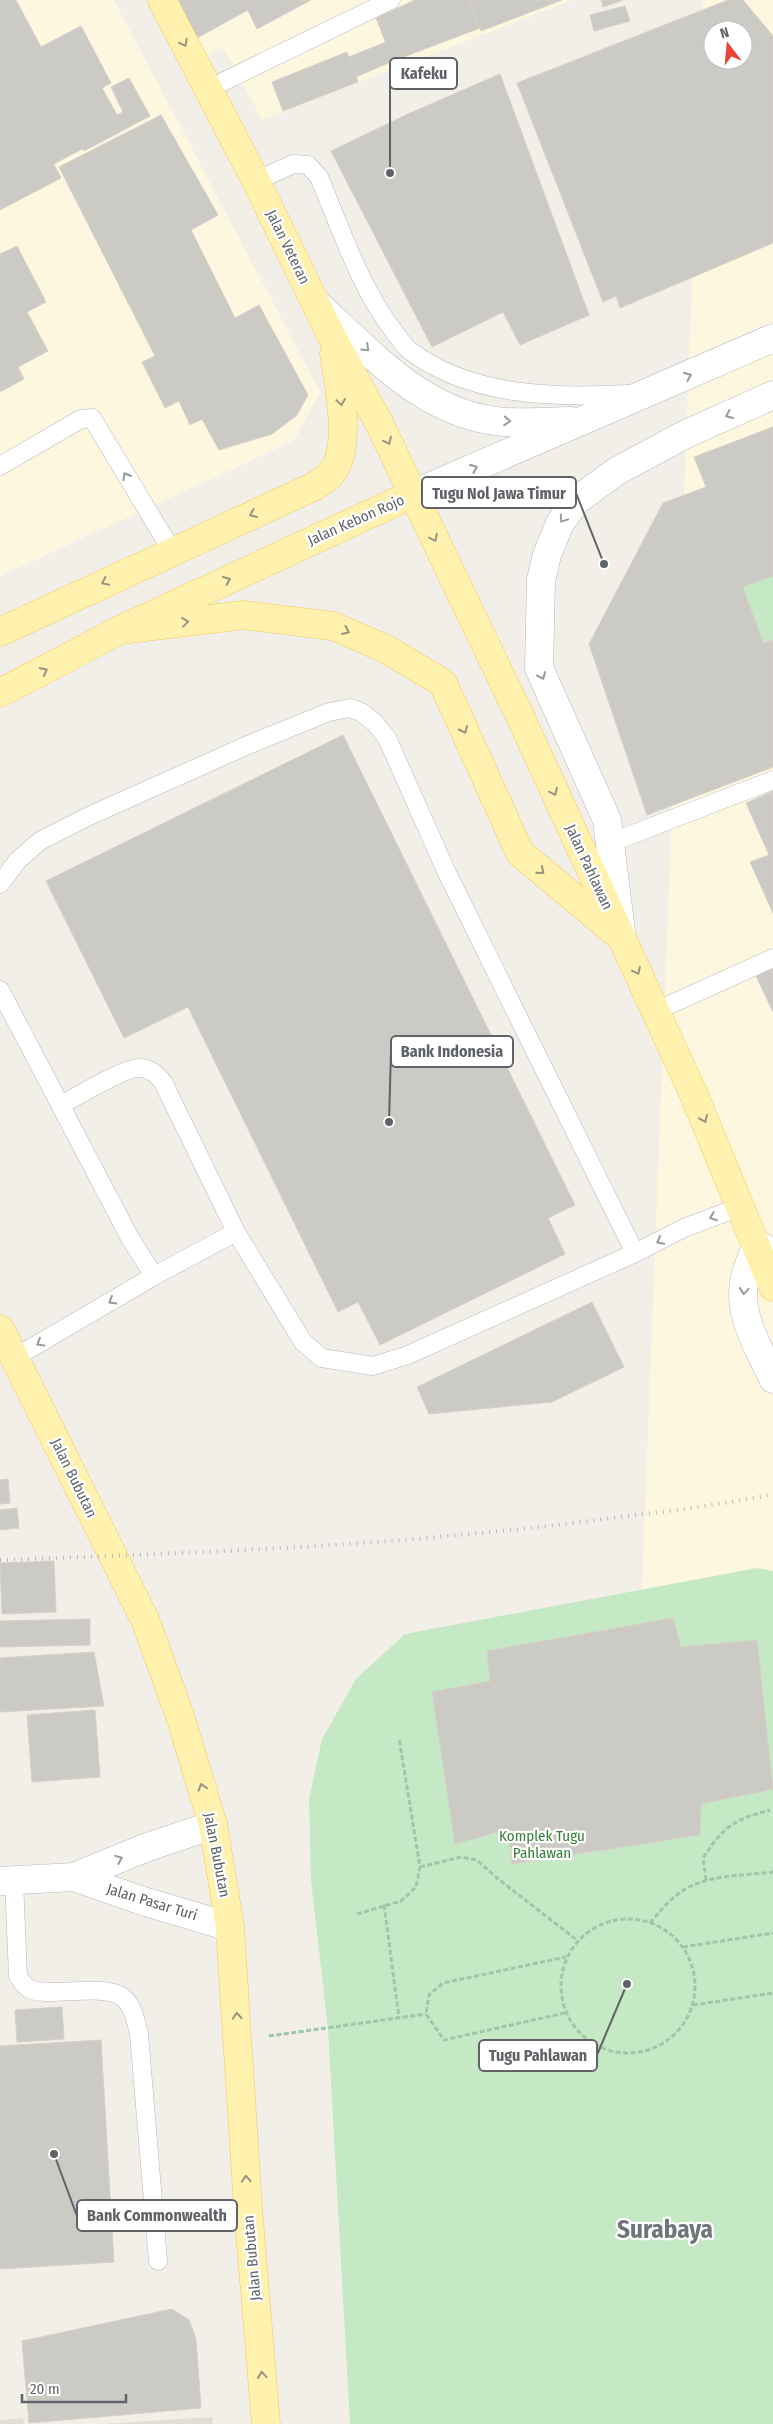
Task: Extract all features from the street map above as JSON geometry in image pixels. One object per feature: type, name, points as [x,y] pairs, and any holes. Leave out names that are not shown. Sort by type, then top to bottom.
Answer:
[{"type":"main road","name":"Jalan Veteran","points":[[162,0],[256,181],[332,336],[379,423],[413,494]]},
{"type":"main road","points":[[317,304],[399,379],[425,396],[454,410],[473,416],[506,422],[585,421]]},
{"type":"main road","points":[[0,632],[314,486],[331,474],[339,461],[343,420],[332,336]]},
{"type":"main road","name":"Jalan Kebon Rojo","points":[[0,693],[120,630],[413,494],[648,394],[773,338]]},
{"type":"main road","points":[[622,939],[607,820],[539,668],[541,580],[547,555],[560,523],[577,500],[617,471],[686,434],[773,395]]},
{"type":"main road","name":"Jalan Pahlawan","points":[[413,494],[656,1011],[742,1206],[764,1248],[773,1287]]},
{"type":"main road","points":[[120,630],[244,615],[333,626],[386,649],[443,683],[520,854],[622,939]]},
{"type":"main road","points":[[764,1248],[745,1278],[743,1299],[748,1325],[773,1379]]},
{"type":"main road","name":"Jalan Bubutan","points":[[0,1330],[146,1622],[181,1719],[213,1825],[230,1927],[239,2041],[248,2208],[266,2424]]},
{"type":"main road","name":"Jalan Pasar Turi","points":[[7,1881],[74,1877],[145,1848],[213,1825]]},
{"type":"main road","name":"Jalan Pasar Turi","points":[[74,1877],[143,1901],[230,1927]]},
{"type":"lane","points":[[208,89],[391,0]]},
{"type":"lane","points":[[256,181],[294,164],[308,165],[319,177],[380,314],[409,350],[444,370],[472,382],[533,394],[586,396],[648,394]]},
{"type":"lane","points":[[0,466],[81,419],[85,417],[92,418],[172,551]]},
{"type":"lane","points":[[0,884],[18,860],[40,841],[89,816],[248,745],[329,712],[350,708],[361,712],[374,722],[387,738],[447,873],[635,1253]]},
{"type":"lane","points":[[610,843],[773,780]]},
{"type":"lane","points":[[656,1011],[773,958]]},
{"type":"lane","points":[[0,990],[130,1238],[154,1276]]},
{"type":"lane","points":[[61,1105],[123,1072],[139,1067],[152,1071],[163,1082],[236,1232],[303,1342],[322,1358],[373,1366],[408,1355],[635,1253],[684,1228],[742,1206]]},
{"type":"lane","points":[[14,1358],[154,1276],[236,1232]]},
{"type":"lane","points":[[7,1881],[18,1976],[23,1983],[34,1991],[105,1991],[120,1996],[134,2014],[139,2034],[158,2261]]},
{"type":"lane","points":[[154,2220],[248,2208]]},
{"type":"path","points":[[357,1914],[401,1901],[416,1887],[420,1867],[399,1738]]},
{"type":"path","points":[[706,1880],[703,1858],[727,1827],[742,1817],[770,1810]]},
{"type":"path","points":[[420,1867],[461,1857],[477,1860],[497,1878],[578,1941]]},
{"type":"path","points":[[650,1923],[676,1895],[690,1886],[706,1880],[773,1872]]},
{"type":"path","points":[[384,1905],[399,2018]]},
{"type":"path","points":[[630,1919],[650,1923],[669,1932],[683,1947],[692,1965],[695,1985],[693,2005],[684,2024],[671,2037],[656,2047],[639,2052],[621,2053],[603,2049],[588,2040],[574,2028],[565,2012],[560,1994],[561,1975],[567,1957],[578,1941],[592,1929],[610,1921],[630,1919]]},
{"type":"path","points":[[683,1947],[773,1934]]},
{"type":"path","points":[[565,2012],[444,2040],[426,2014],[430,1995],[443,1983],[567,1957]]},
{"type":"path","points":[[693,2005],[773,1993]]},
{"type":"path","points":[[239,2041],[426,2014]]},
{"type":"shaded area","points":[[0,0],[114,0],[320,392],[294,441],[0,576]]},
{"type":"shaded area","points":[[175,0],[573,0],[262,120],[223,47],[205,56]]},
{"type":"shaded area","points":[[703,0],[773,0],[773,2424],[610,2424]]},
{"type":"shaded area","points":[[212,2417],[213,2424],[104,2424]]},
{"type":"shaded area","points":[[23,2418],[24,2424],[0,2424],[0,2420]]},
{"type":"green space","points":[[773,576],[773,640],[763,643],[743,587]]},
{"type":"green space","name":"Komplek Tugu Pahlawan","points":[[757,1568],[773,1571],[773,2424],[350,2424],[328,2029],[311,1880],[309,1799],[322,1739],[356,1679],[405,1634]]},
{"type":"building","points":[[0,0],[16,0],[41,47],[81,26],[111,83],[102,88],[117,115],[123,112],[111,87],[129,78],[150,116],[84,151],[82,149],[54,164],[61,178],[0,210]]},
{"type":"building","points":[[177,0],[243,0],[248,10],[197,38]]},
{"type":"building","points":[[243,0],[311,0],[257,29]]},
{"type":"building","points":[[415,0],[469,0],[480,28],[393,61],[376,18]]},
{"type":"building","points":[[469,0],[562,0],[481,31]]},
{"type":"building","points":[[601,0],[623,0],[603,7]]},
{"type":"building","points":[[728,0],[743,0],[773,36],[773,243],[620,308],[616,296],[603,302],[517,83]]},
{"type":"building","points":[[625,6],[630,21],[594,31],[590,15]]},
{"type":"building","points":[[386,42],[393,61],[356,77],[349,57]]},
{"type":"building","points":[[347,52],[358,82],[283,111],[272,82]]},
{"type":"building","points":[[500,74],[589,315],[520,345],[503,312],[432,347],[331,151],[408,114]]},
{"type":"building","points":[[161,115],[218,215],[191,230],[235,318],[259,305],[308,395],[297,415],[272,434],[219,450],[202,419],[190,425],[179,401],[165,408],[142,362],[155,356],[59,167]]},
{"type":"building","points":[[17,246],[46,302],[27,312],[48,351],[18,367],[24,379],[0,392],[0,254]]},
{"type":"building","points":[[773,427],[773,576],[743,587],[763,643],[773,640],[773,767],[647,815],[589,644],[663,503],[706,487],[694,457]]},
{"type":"building","points":[[343,735],[575,1205],[548,1218],[565,1254],[380,1345],[358,1302],[338,1312],[188,1007],[124,1038],[46,881]]},
{"type":"building","points":[[773,791],[773,913],[750,862],[769,855],[746,803]]},
{"type":"building","points":[[773,968],[773,1012],[756,976]]},
{"type":"building","points":[[592,1302],[624,1367],[552,1402],[429,1414],[417,1387]]},
{"type":"building","points":[[8,1479],[10,1503],[0,1504],[0,1480]]},
{"type":"building","points":[[17,1508],[19,1528],[0,1530],[0,1510]]},
{"type":"building","points":[[54,1561],[56,1612],[2,1614],[0,1563]]},
{"type":"building","points":[[673,1618],[681,1647],[757,1640],[773,1789],[701,1804],[700,1835],[512,1864],[508,1829],[455,1844],[432,1692],[490,1681],[487,1651]]},
{"type":"building","points":[[90,1619],[90,1645],[0,1647],[0,1621]]},
{"type":"building","points":[[94,1652],[104,1706],[0,1712],[0,1658]]},
{"type":"building","points":[[95,1710],[100,1777],[32,1782],[27,1715]]},
{"type":"building","points":[[62,2007],[64,2039],[17,2042],[15,2010]]},
{"type":"building","points":[[101,2040],[114,2262],[0,2269],[0,2046]]},
{"type":"building","points":[[172,2309],[189,2320],[196,2339],[201,2408],[29,2423],[22,2341]]},
{"type":"railway","points":[[0,1560],[221,1551],[441,1537],[515,1530],[727,1503],[773,1494]]},
{"type":"place","name":"Kafeku","points":[[390,173]]},
{"type":"place","name":"Tugu Nol Jawa Timur","points":[[604,564]]},
{"type":"place","name":"Bank Indonesia","points":[[389,1122]]},
{"type":"place","name":"Tugu Pahlawan","points":[[627,1984]]},
{"type":"place","name":"Bank Commonwealth","points":[[54,2154]]},
{"type":"district","name":"Surabaya","points":[[665,2229]]}]
